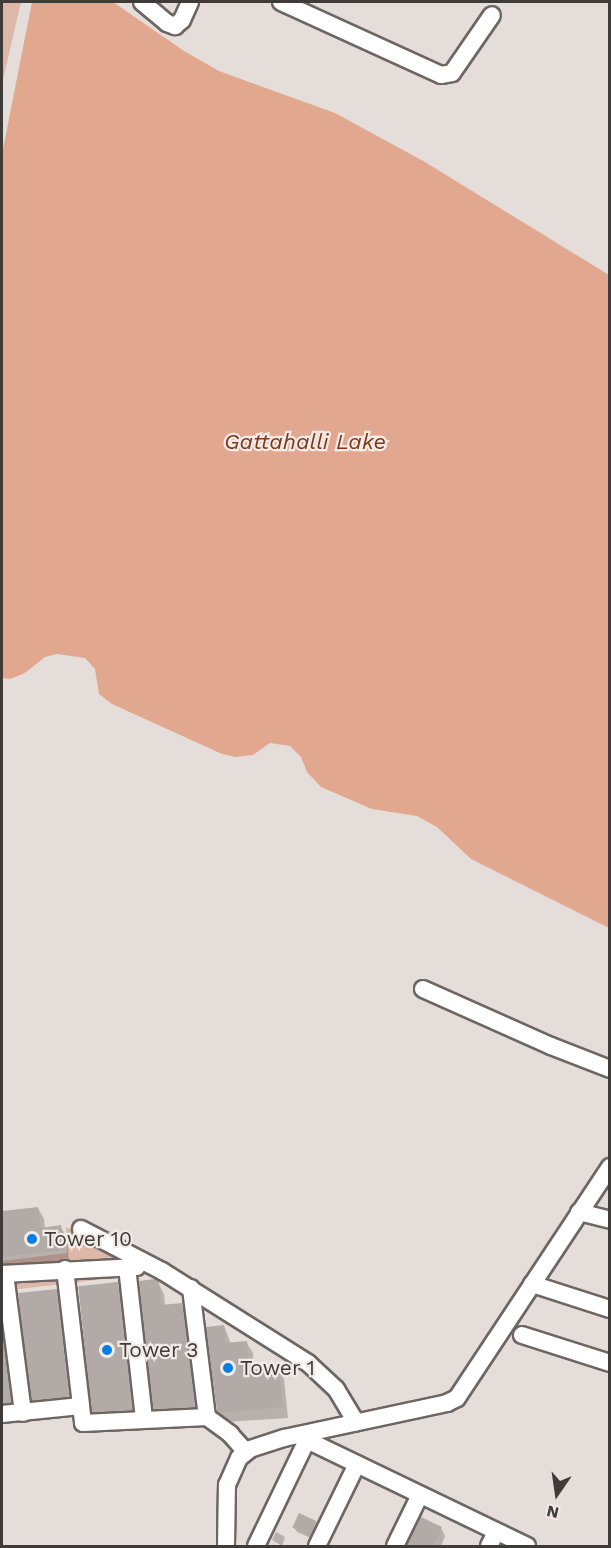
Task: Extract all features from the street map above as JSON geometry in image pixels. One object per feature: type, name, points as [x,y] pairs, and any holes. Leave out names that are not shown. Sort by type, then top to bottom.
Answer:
[{"type":"street","points":[[142,2],[167,23],[175,26],[182,21],[190,2]]},
{"type":"street","points":[[281,2],[441,75],[452,73],[492,15]]},
{"type":"street","points":[[423,989],[609,1069]]},
{"type":"street","points":[[242,1447],[454,1401],[609,1167]]},
{"type":"street","points":[[579,1212],[609,1220]]},
{"type":"street","points":[[81,1229],[191,1288],[308,1363],[341,1397],[356,1422]]},
{"type":"street","points":[[23,1413],[3,1274],[153,1266]]},
{"type":"street","points":[[127,1267],[144,1419]]},
{"type":"street","points":[[65,1269],[83,1424],[207,1417]]},
{"type":"street","points":[[532,1284],[609,1309]]},
{"type":"street","points":[[191,1288],[207,1417],[242,1447]]},
{"type":"street","points":[[522,1335],[609,1363]]},
{"type":"street","points":[[2,1414],[81,1406]]},
{"type":"street","points":[[256,1546],[306,1442],[312,1441],[420,1495],[492,1539],[527,1546]]},
{"type":"street","points":[[226,1546],[227,1485],[242,1447]]},
{"type":"street","points":[[317,1546],[357,1464]]},
{"type":"street","points":[[395,1546],[420,1495]]},
{"type":"shaded area","points":[[2,2],[21,2],[2,84]]},
{"type":"shaded area","points":[[66,1227],[124,1255],[122,1277],[2,1291],[2,1261],[67,1253]]},
{"type":"water","name":"Gattahalli Lake","points":[[32,2],[113,2],[184,51],[219,71],[335,113],[425,162],[609,275],[609,928],[471,859],[437,827],[417,816],[372,809],[321,787],[307,772],[301,757],[290,746],[270,743],[253,755],[236,757],[222,754],[112,704],[99,694],[95,669],[85,658],[57,654],[45,657],[25,673],[10,679],[2,678],[2,154]]},
{"type":"building","name":"Tower 10","points":[[38,1207],[41,1228],[61,1225],[64,1250],[2,1257],[2,1211]]},
{"type":"building","points":[[155,1279],[159,1281],[161,1305],[182,1303],[195,1407],[153,1409],[139,1281]]},
{"type":"building","name":"Tower 3","points":[[118,1282],[131,1410],[92,1414],[78,1286]]},
{"type":"building","points":[[57,1289],[68,1397],[30,1401],[18,1293]]},
{"type":"building","name":"Tower 1","points":[[224,1325],[226,1343],[247,1341],[250,1370],[279,1367],[283,1407],[220,1413],[217,1411],[206,1327]]},
{"type":"building","points":[[2,1329],[11,1403],[2,1403]]},
{"type":"building","points":[[299,1513],[316,1521],[309,1536],[292,1528]]},
{"type":"building","points":[[421,1517],[442,1527],[433,1546],[406,1546]]},
{"type":"place","name":"Tower 10","points":[[32,1239]]},
{"type":"place","name":"Tower 3","points":[[107,1350]]},
{"type":"place","name":"Tower 1","points":[[228,1368]]}]
